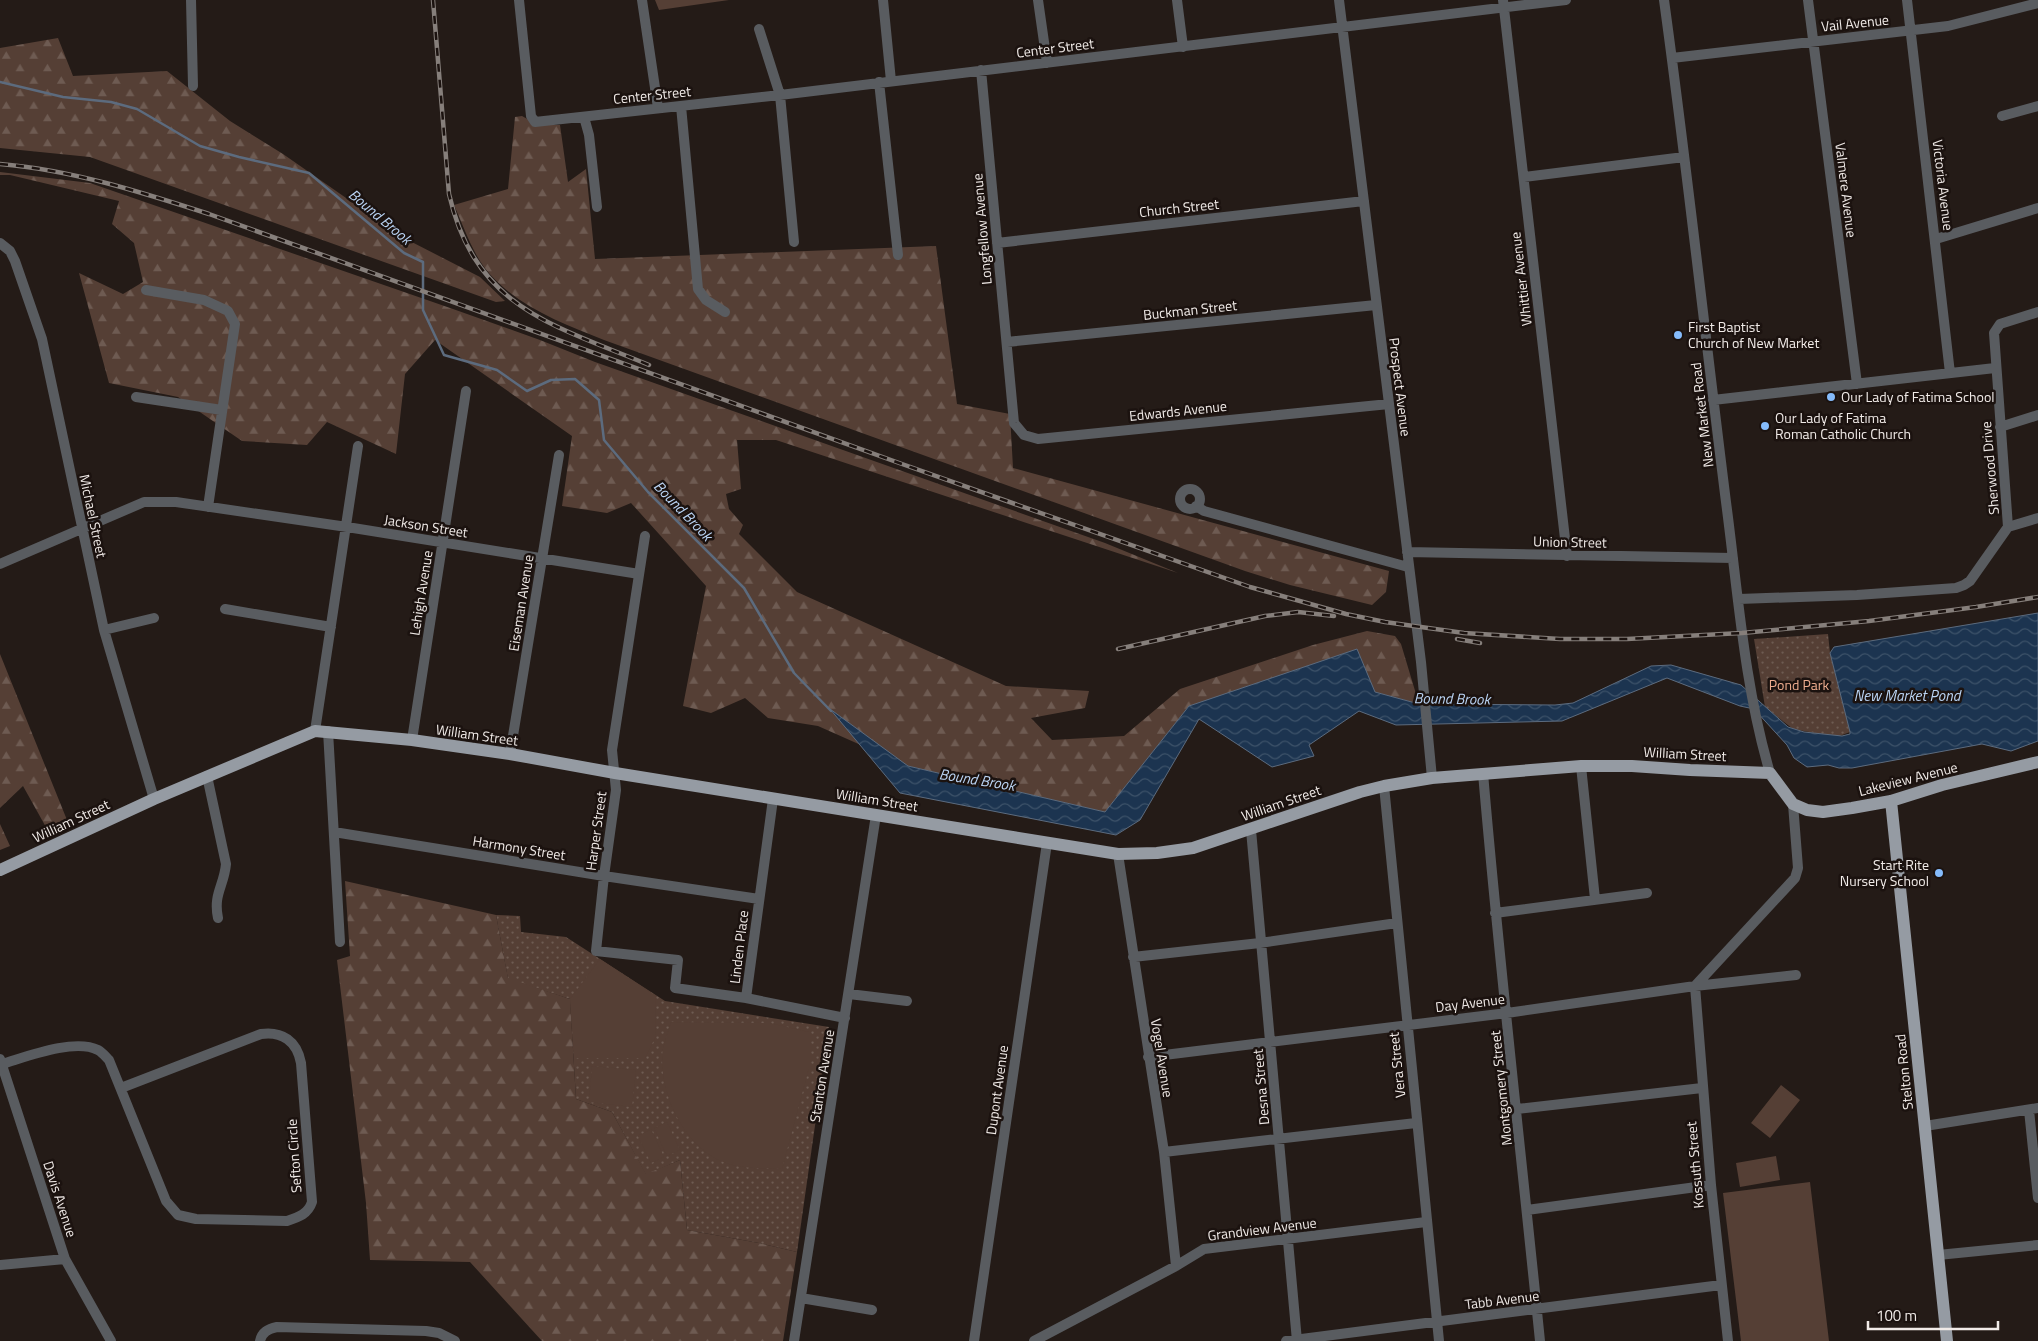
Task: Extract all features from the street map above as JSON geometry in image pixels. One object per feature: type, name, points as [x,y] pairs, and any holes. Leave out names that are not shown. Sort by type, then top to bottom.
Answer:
[{"type":"main road","name":"William Street","points":[[0,870],[207,776],[322,731],[412,740],[510,754],[615,773],[1118,854],[1157,853],[1193,848],[1384,786],[1432,778],[1581,766],[1632,766],[1770,772]]},
{"type":"main road","name":"Lakeview Avenue","points":[[1793,804],[1807,810],[1823,812],[1852,808],[1891,801],[1942,785],[2038,762]]},
{"type":"main road","points":[[1770,772],[1793,804]]},
{"type":"main road","name":"Stelton Road","points":[[1891,801],[1947,1341]]},
{"type":"street","points":[[191,0],[193,86]]},
{"type":"street","name":"Center Street","points":[[519,0],[531,116],[535,122],[780,95],[1342,28],[1504,4],[1566,0]]},
{"type":"street","points":[[642,0],[658,108]]},
{"type":"street","points":[[883,0],[891,81]]},
{"type":"street","points":[[1038,0],[1047,63]]},
{"type":"street","points":[[1178,0],[1183,47]]},
{"type":"street","name":"Prospect Avenue","points":[[1339,0],[1407,552],[1432,778]]},
{"type":"street","name":"New Market Road","points":[[1664,0],[1738,599],[1749,677],[1770,772]]},
{"type":"street","name":"Valmere Avenue","points":[[1808,0],[1857,384]]},
{"type":"street","name":"Victoria Avenue","points":[[1907,0],[1950,373]]},
{"type":"street","name":"Vail Avenue","points":[[1672,58],[1948,26],[2038,3]]},
{"type":"street","name":"Whittier Avenue","points":[[1504,4],[1567,556]]},
{"type":"street","points":[[758,29],[780,95],[794,242]]},
{"type":"street","name":"Longfellow Avenue","points":[[981,70],[1011,384]]},
{"type":"street","points":[[879,82],[898,255]]},
{"type":"street","points":[[681,106],[698,288],[706,300],[725,312]]},
{"type":"street","points":[[2002,116],[2038,106]]},
{"type":"street","points":[[584,117],[589,134],[597,207]]},
{"type":"street","points":[[1524,177],[1684,157]]},
{"type":"street","name":"Church Street","points":[[997,243],[1364,201]]},
{"type":"street","points":[[1936,239],[2038,208]]},
{"type":"street","name":"Michael Street","points":[[0,243],[10,251],[15,261],[42,339],[104,630],[154,799]]},
{"type":"street","points":[[146,290],[204,300],[228,311],[234,324],[208,507]]},
{"type":"street","name":"Buckman Street","points":[[1007,342],[1376,305]]},
{"type":"street","name":"Sherwood Drive","points":[[1738,599],[1857,595],[1956,588],[1964,586],[1970,581],[2008,527],[1995,368],[1994,333],[2000,324],[2036,313]]},
{"type":"street","points":[[1713,400],[1995,368]]},
{"type":"street","name":"Edwards Avenue","points":[[1011,384],[1014,423],[1024,435],[1038,439],[1389,404]]},
{"type":"street","name":"Lehigh Avenue","points":[[412,740],[466,391]]},
{"type":"street","points":[[136,397],[222,410]]},
{"type":"street","points":[[2000,427],[2038,415]]},
{"type":"street","points":[[340,942],[334,832],[322,731],[331,626],[358,446]]},
{"type":"street","name":"Eiseman Avenue","points":[[510,754],[558,455]]},
{"type":"street","name":"Jackson Street","points":[[0,564],[144,502],[176,502],[443,542],[639,574]]},
{"type":"street","points":[[1196,506],[1204,511],[1408,567]]},
{"type":"street","points":[[2008,527],[2038,518]]},
{"type":"street","name":"Harper Street","points":[[645,536],[612,750],[616,790],[596,951],[678,960],[675,988],[746,998]]},
{"type":"street","name":"Union Street","points":[[1407,552],[1733,558]]},
{"type":"street","points":[[225,609],[331,626]]},
{"type":"street","points":[[104,630],[154,618]]},
{"type":"street","points":[[1581,766],[1595,899]]},
{"type":"street","name":"Montgomery Street","points":[[1483,773],[1495,913],[1540,1341]]},
{"type":"street","points":[[207,776],[225,850],[225,876],[216,897],[218,918]]},
{"type":"street","name":"Vera Street","points":[[1384,786],[1439,1341]]},
{"type":"street","name":"Linden Place","points":[[773,798],[746,998],[846,1018]]},
{"type":"street","points":[[1696,986],[1795,878],[1798,868],[1793,804]]},
{"type":"street","name":"Stanton Avenue","points":[[794,1341],[846,1018],[876,815]]},
{"type":"street","name":"Desna Street","points":[[1251,830],[1297,1340]]},
{"type":"street","name":"Harmony Street","points":[[334,832],[759,899]]},
{"type":"street","name":"Dupont Avenue","points":[[974,1341],[1047,843]]},
{"type":"street","name":"Vogel Avenue","points":[[1118,854],[1164,1152],[1176,1266]]},
{"type":"street","points":[[1495,913],[1647,893]]},
{"type":"street","points":[[1133,957],[1397,924]]},
{"type":"street","name":"Day Avenue","points":[[1148,1057],[1507,1013],[1696,986],[1796,975]]},
{"type":"street","name":"Kossuth Street","points":[[1696,986],[1702,1088],[1728,1341]]},
{"type":"street","points":[[849,994],[907,1001]]},
{"type":"street","name":"Sefton Circle","points":[[1,1062],[64,1047],[82,1046],[98,1050],[110,1060],[121,1088],[166,1201],[178,1215],[196,1219],[287,1221],[299,1217],[309,1210],[312,1202],[301,1063],[296,1047],[289,1039],[270,1033],[261,1034],[121,1088]]},
{"type":"street","name":"Davis Avenue","points":[[1,1062],[65,1259],[111,1341]]},
{"type":"street","points":[[1517,1109],[1702,1088]]},
{"type":"street","points":[[1925,1126],[2033,1109],[2038,1198]]},
{"type":"street","points":[[1164,1152],[1416,1122]]},
{"type":"street","points":[[1527,1210],[1711,1185]]},
{"type":"street","name":"Grandview Avenue","points":[[1034,1341],[1176,1266],[1204,1249],[1426,1222]]},
{"type":"street","points":[[1938,1255],[2038,1244]]},
{"type":"street","points":[[0,1265],[65,1259]]},
{"type":"street","name":"Tabb Avenue","points":[[1286,1341],[1721,1285]]},
{"type":"street","points":[[801,1298],[872,1310]]},
{"type":"street","points":[[260,1341],[264,1333],[269,1329],[277,1328],[426,1331],[439,1333],[455,1341]]},
{"type":"green space","points":[[655,0],[729,0],[659,10]]},
{"type":"green space","points":[[58,38],[73,76],[167,71],[230,121],[283,154],[402,237],[480,277],[505,301],[496,302],[90,157],[0,148],[0,48]]},
{"type":"green space","points":[[522,116],[538,125],[560,125],[568,182],[586,169],[595,259],[936,246],[957,404],[1010,414],[1013,468],[1389,571],[1386,592],[1372,605],[1290,585],[1245,571],[604,340],[571,327],[539,311],[509,292],[484,267],[471,245],[454,205],[508,189],[515,117]]},
{"type":"green space","points":[[0,172],[90,183],[540,340],[595,362],[1105,543],[1178,573],[776,440],[737,440],[741,489],[726,494],[729,509],[743,525],[739,534],[797,592],[1006,686],[1089,691],[1085,708],[1031,718],[1052,740],[1124,736],[1180,689],[1313,645],[1367,631],[1395,636],[1401,644],[1419,704],[1375,692],[1189,706],[1105,812],[908,766],[818,726],[768,718],[745,698],[711,713],[683,706],[706,586],[631,503],[607,513],[562,506],[572,436],[435,340],[405,374],[396,454],[327,422],[307,445],[242,441],[178,397],[109,383],[79,273],[123,294],[143,282],[134,243],[112,224],[119,201],[10,175],[0,175]]},
{"type":"green space","name":"Pond Park","points":[[1828,634],[1830,653],[1850,732],[1837,737],[1793,729],[1765,707],[1754,639]]},
{"type":"green space","points":[[0,654],[67,820],[47,829],[23,786],[0,808]]},
{"type":"green space","points":[[0,824],[10,846],[0,850]]},
{"type":"green space","points":[[345,881],[496,915],[508,978],[570,999],[576,1099],[612,1112],[646,1174],[680,1160],[687,1230],[797,1252],[783,1341],[542,1341],[470,1262],[370,1260],[366,1203],[337,960],[350,956]]},
{"type":"green space","points":[[496,915],[520,916],[521,932],[566,937],[665,1001],[829,1027],[797,1252],[687,1230],[680,1160],[646,1175],[612,1112],[576,1099],[570,999],[508,979]]},
{"type":"green space","points":[[600,959],[655,995],[656,1036],[645,1058],[574,1058],[570,999]]},
{"type":"green space","points":[[671,1022],[770,1023],[809,1032],[809,1068],[782,1169],[742,1167],[720,1161],[705,1152],[682,1126],[673,1110],[663,1075],[662,1054]]},
{"type":"green space","points":[[592,1066],[636,1070],[632,1107],[589,1102]]},
{"type":"green space","points":[[1781,1085],[1800,1100],[1770,1138],[1751,1123]]},
{"type":"green space","points":[[667,1122],[680,1150],[667,1156],[654,1128]]},
{"type":"green space","points":[[651,1129],[664,1157],[651,1163],[638,1136]]},
{"type":"green space","points":[[1776,1156],[1780,1180],[1740,1187],[1736,1163]]},
{"type":"green space","points":[[1810,1182],[1829,1341],[1741,1341],[1723,1193]]},
{"type":"water","name":"New Market Pond","points":[[2038,613],[2038,741],[2011,751],[1982,744],[1852,768],[1839,768],[1828,765],[1807,767],[1794,758],[1787,745],[1754,709],[1740,706],[1667,678],[1562,721],[1396,725],[1359,711],[1309,745],[1314,756],[1272,767],[1199,719],[1140,820],[1116,835],[900,793],[830,709],[908,766],[1105,812],[1189,706],[1357,649],[1375,692],[1419,704],[1555,705],[1573,703],[1651,666],[1671,665],[1741,685],[1788,727],[1804,732],[1842,736],[1850,734],[1850,732],[1830,653],[1834,647]]},
{"type":"waterway","name":"Bound Brook","points":[[0,82],[63,97],[111,102],[137,109],[200,146],[309,173],[404,253],[423,262],[423,310],[444,355],[497,370],[527,391],[551,380],[575,379],[599,400],[604,440],[648,492],[744,588],[794,673],[831,711]]},
{"type":"railway","points":[[433,0],[449,194],[461,232],[478,263],[498,288],[523,307],[550,323],[649,365]]},
{"type":"railway","points":[[0,164],[53,171],[106,183],[209,214],[902,464],[1250,587],[1346,614],[1385,622],[1464,633],[1560,639],[1627,639],[1742,633],[1869,621],[2038,597]]},
{"type":"railway","points":[[1118,649],[1265,616],[1298,612],[1334,616]]},
{"type":"railway","points":[[1457,639],[1480,643]]},
{"type":"place","name":"First Baptist Church of New Market","points":[[1678,335]]},
{"type":"place","name":"Our Lady of Fatima School","points":[[1831,397]]},
{"type":"place","name":"Our Lady of Fatima Roman Catholic Church","points":[[1765,426]]},
{"type":"place","name":"Start Rite Nursery School","points":[[1939,873]]}]
